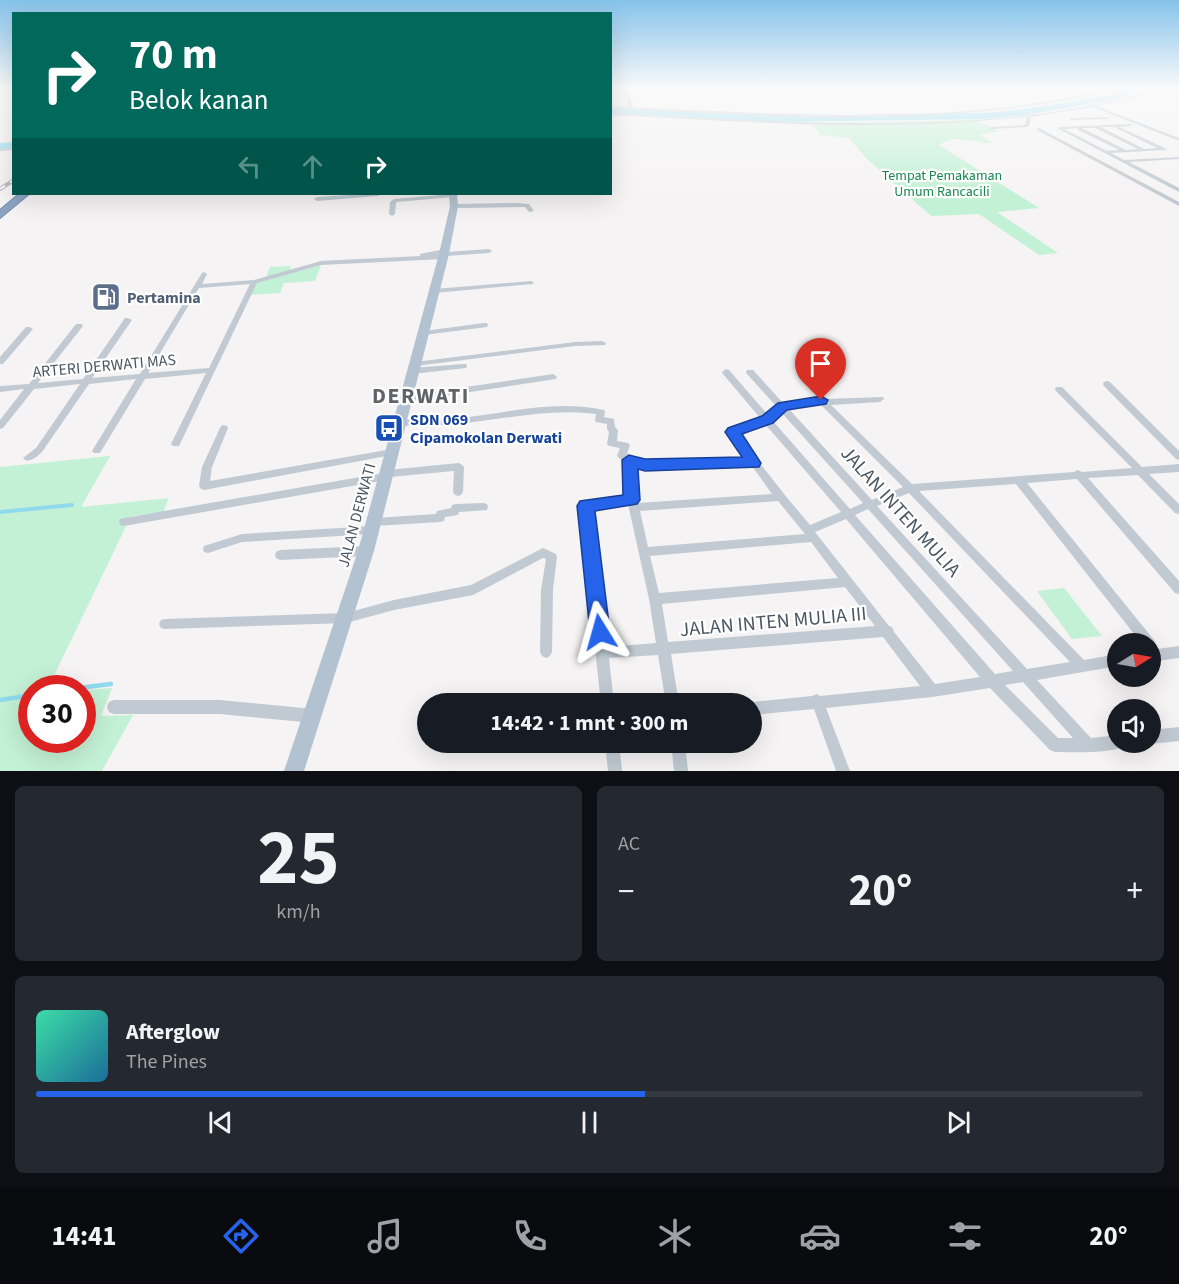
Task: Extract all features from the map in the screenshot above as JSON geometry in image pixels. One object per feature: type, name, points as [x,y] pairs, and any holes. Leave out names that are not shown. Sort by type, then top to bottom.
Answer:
[{"type":"highway","points":[[0,209],[21,195]]},
{"type":"highway","points":[[0,215],[22,195]]},
{"type":"main road","name":"JALAN DERWATI","points":[[294,771],[346,618],[373,526],[444,254],[453,198]]},
{"type":"street","points":[[992,128],[1027,126],[1027,124]]},
{"type":"street","points":[[1080,124],[1086,127]]},
{"type":"street","points":[[1138,124],[1177,139]]},
{"type":"street","points":[[1130,125],[1059,128],[1179,190]]},
{"type":"street","points":[[1094,126],[1145,150]]},
{"type":"street","points":[[1106,152],[1164,149],[1112,126]]},
{"type":"street","points":[[1077,127],[1125,151]]},
{"type":"street","points":[[1040,129],[1179,204]]},
{"type":"street","points":[[1116,136],[1135,136]]},
{"type":"street","points":[[1104,163],[1179,158]]},
{"type":"street","points":[[317,199],[366,195]]},
{"type":"street","points":[[392,214],[393,202],[396,200],[453,198],[529,205]]},
{"type":"street","points":[[197,286],[254,282],[321,263],[489,251]]},
{"type":"street","points":[[97,451],[204,274]]},
{"type":"street","points":[[176,444],[254,282]]},
{"type":"street","points":[[434,291],[531,283]]},
{"type":"street","points":[[28,458],[39,450],[128,320]]},
{"type":"street","points":[[424,333],[484,325]]},
{"type":"street","points":[[0,426],[79,326]]},
{"type":"street","points":[[0,362],[29,329]]},
{"type":"street","points":[[414,367],[567,344],[602,343]]},
{"type":"street","points":[[414,367],[464,366]]},
{"type":"street","name":"ARTERI DERWATI MAS","points":[[0,389],[211,370]]},
{"type":"street","points":[[726,372],[992,681],[1055,745],[1107,743]]},
{"type":"street","name":"JALAN INTEN MULIA","points":[[750,372],[1088,745]]},
{"type":"street","points":[[405,399],[553,377]]},
{"type":"street","points":[[1107,384],[1179,458]]},
{"type":"street","points":[[1059,389],[1179,510]]},
{"type":"street","points":[[880,399],[821,400],[783,406],[768,420],[733,432],[753,463],[888,631],[932,691]]},
{"type":"street","points":[[821,400],[910,488],[1082,666]]},
{"type":"street","points":[[399,423],[458,421],[556,408],[579,408],[601,412],[599,420],[611,421],[611,429],[614,430],[612,444],[625,445],[622,456],[629,460],[645,465],[753,463]]},
{"type":"street","points":[[224,428],[207,467],[204,486],[392,452]]},
{"type":"street","points":[[629,460],[633,504],[655,599],[671,693]]},
{"type":"street","points":[[124,522],[386,475],[459,468],[458,492]]},
{"type":"street","points":[[644,552],[810,534],[910,488],[1179,468]]},
{"type":"street","points":[[1078,474],[1179,589]]},
{"type":"street","points":[[1018,479],[1141,633]]},
{"type":"street","points":[[607,693],[585,508],[587,505],[780,497]]},
{"type":"street","points":[[208,549],[242,538],[440,518],[441,514],[454,512],[456,508],[483,507]]},
{"type":"street","points":[[280,555],[366,551]]},
{"type":"street","points":[[165,624],[346,618],[394,605],[473,590],[543,553],[552,557],[547,590],[546,652]]},
{"type":"street","points":[[655,599],[848,582]]},
{"type":"street","name":"JALAN INTEN MULIA III","points":[[603,653],[888,631]]},
{"type":"street","points":[[1161,654],[1179,652]]},
{"type":"street","points":[[762,708],[932,691],[1107,662]]},
{"type":"street","points":[[818,701],[843,771]]},
{"type":"street","points":[[114,707],[220,707],[313,716]]},
{"type":"street","points":[[1161,736],[1179,734]]},
{"type":"street","points":[[613,753],[615,771]]},
{"type":"street","points":[[679,753],[681,771]]},
{"type":"green space","name":"Tempat Pemakaman Umum Rancacili","points":[[813,124],[983,124],[998,131],[980,135],[992,143],[952,139],[939,145],[1039,208],[997,212],[1058,253],[1039,255],[979,214],[931,216],[866,158],[849,138],[821,135]]},
{"type":"green space","points":[[321,265],[315,281],[284,283],[280,293],[250,295],[256,283],[265,280],[270,267],[291,266],[290,269],[296,272]]},
{"type":"green space","points":[[110,456],[81,507],[169,498],[163,512],[131,516],[54,675],[18,675],[18,753],[96,753],[96,689],[112,688],[101,716],[133,715],[102,771],[0,771],[0,467]]},
{"type":"green space","points":[[1064,588],[1102,636],[1072,639],[1037,591]]},
{"type":"waterway","points":[[0,146],[12,145]]},
{"type":"waterway","points":[[0,512],[72,505]]},
{"type":"waterway","points":[[96,686],[111,684]]},
{"type":"waterway","points":[[0,700],[18,697]]},
{"type":"railway","points":[[0,189],[12,181]]},
{"type":"place","name":"Pertamina","points":[[106,297]]},
{"type":"place","name":"SDN 069 Cipamokolan Derwati","points":[[389,428]]},
{"type":"district","name":"DERWATI","points":[[421,395]]},
{"type":"route","points":[[600,632],[585,508],[587,505],[632,500],[629,460],[645,465],[753,463],[733,432],[768,420],[783,406],[821,400]]}]
